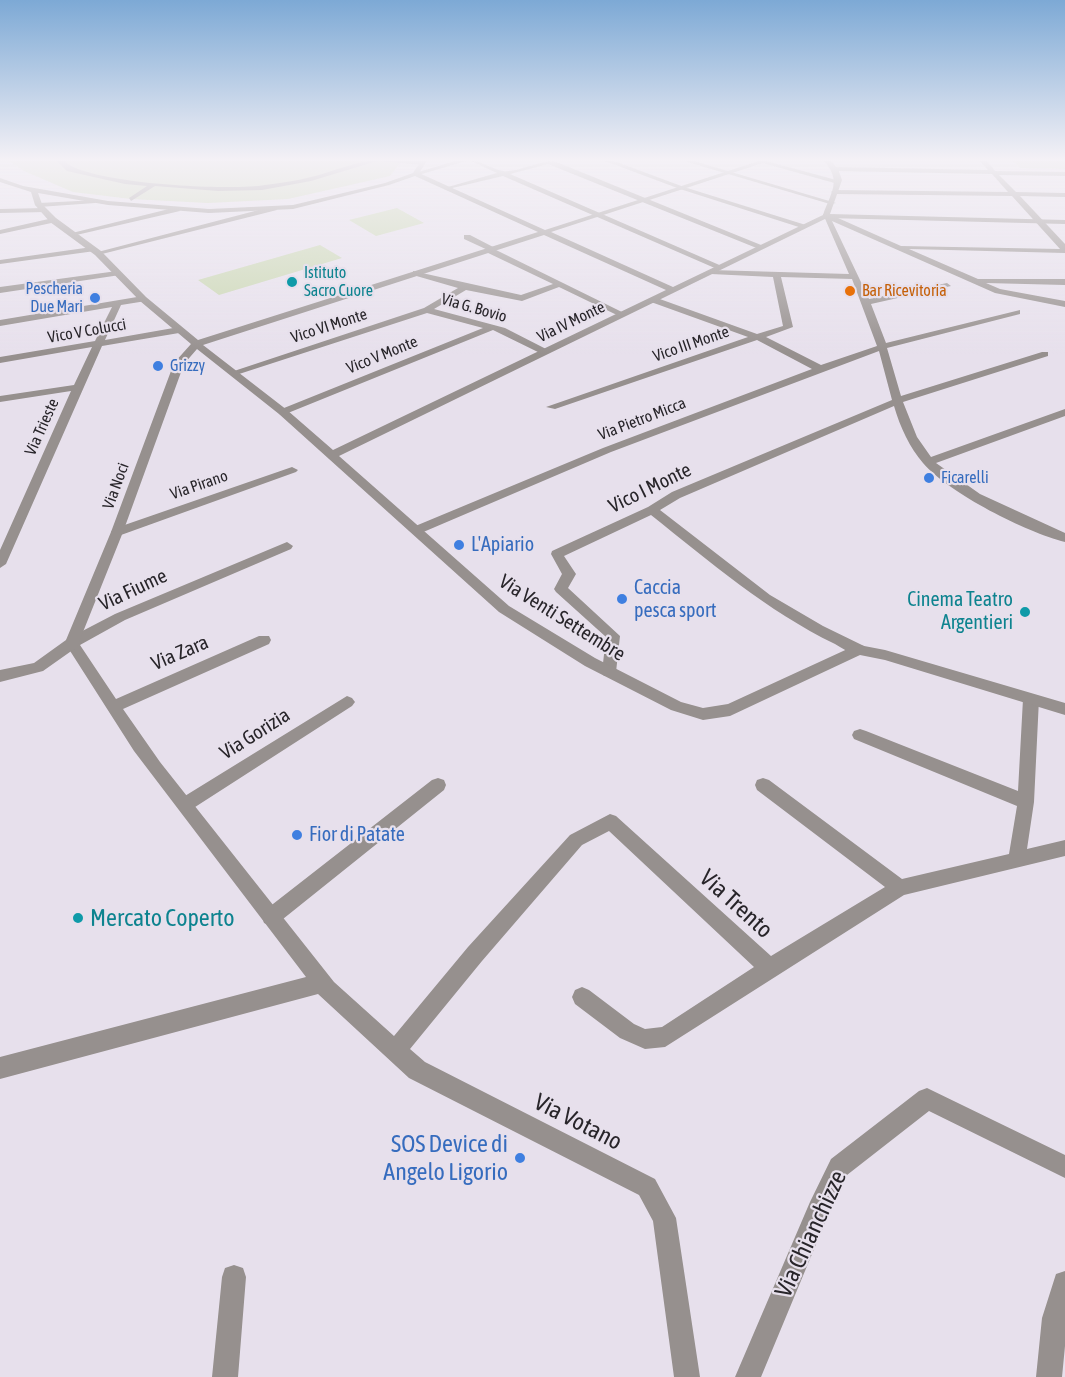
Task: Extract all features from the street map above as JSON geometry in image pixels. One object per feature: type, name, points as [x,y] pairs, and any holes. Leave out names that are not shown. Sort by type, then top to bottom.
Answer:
[{"type":"street","points":[[0,232],[30,225]]},
{"type":"street","name":"Via Venti Settembre","points":[[60,225],[95,251],[143,299],[179,330],[283,412],[504,609],[609,672],[675,706],[703,714],[730,710],[860,650]]},
{"type":"street","points":[[72,234],[107,225]]},
{"type":"street","points":[[0,262],[95,251],[202,225]]},
{"type":"street","points":[[531,225],[673,290]]},
{"type":"street","points":[[196,344],[566,225]]},
{"type":"street","points":[[624,225],[715,269],[854,277]]},
{"type":"street","points":[[708,225],[762,247]]},
{"type":"street","points":[[830,225],[866,302],[905,424],[928,462],[946,478],[1033,526],[1065,538]]},
{"type":"street","points":[[847,225],[998,291],[1065,304]]},
{"type":"street","points":[[1043,225],[1065,250]]},
{"type":"street","name":"Via IV Monte","points":[[330,456],[805,226]]},
{"type":"street","points":[[466,237],[622,314]]},
{"type":"street","points":[[895,247],[1065,250]]},
{"type":"street","points":[[0,290],[117,273]]},
{"type":"street","points":[[416,273],[465,287],[522,298],[560,284]]},
{"type":"street","name":"Vico III Monte","points":[[551,407],[788,327],[776,273]]},
{"type":"street","points":[[972,280],[1065,282]]},
{"type":"street","points":[[866,302],[947,286]]},
{"type":"street","name":"Vico VI Monte","points":[[233,373],[427,310],[465,287]]},
{"type":"street","points":[[0,323],[143,299]]},
{"type":"street","points":[[654,300],[770,342],[820,369]]},
{"type":"street","name":"Via Trieste","points":[[0,564],[117,305]]},
{"type":"street","name":"Via G. Bovio","points":[[427,310],[493,327],[545,352]]},
{"type":"street","name":"Via Pietro Micca","points":[[417,530],[607,450],[820,369],[882,347],[1017,312]]},
{"type":"street","name":"Vico V Monte","points":[[283,412],[493,327]]},
{"type":"street","name":"Vico V Colucci","points":[[0,360],[179,330]]},
{"type":"street","name":"Via Noci","points":[[72,644],[117,532],[179,363],[196,344]]},
{"type":"street","name":"Vico I Monte","points":[[609,672],[614,636],[561,589],[569,574],[557,554],[651,510],[676,495],[897,401],[1046,354]]},
{"type":"street","points":[[0,399],[78,387]]},
{"type":"street","points":[[928,462],[1065,412]]},
{"type":"street","name":"Via Pirano","points":[[117,532],[292,470]]},
{"type":"street","points":[[651,510],[765,598],[818,630],[860,650],[897,658],[1065,709]]},
{"type":"street","name":"Via Fiume","points":[[0,676],[38,667],[72,644],[120,617],[287,546]]},
{"type":"street","name":"Via Zara","points":[[113,707],[264,640]]},
{"type":"street","name":"Via Votano","points":[[72,644],[113,707],[172,788],[325,986],[417,1070],[646,1187],[664,1218],[687,1377]]},
{"type":"street","points":[[1017,860],[1026,802],[1031,699]]},
{"type":"street","name":"Via Gorizia","points":[[186,804],[347,702]]},
{"type":"street","points":[[860,735],[1026,802]]},
{"type":"street","points":[[271,917],[438,785]]},
{"type":"street","points":[[763,785],[900,888]]},
{"type":"street","name":"Via Trento","points":[[395,1051],[475,954],[576,840],[610,821],[770,968],[900,888],[1065,848]]},
{"type":"street","points":[[582,997],[627,1031],[645,1039],[665,1037],[770,968]]},
{"type":"street","points":[[0,1068],[325,986]]},
{"type":"street","name":"Via Chianchizze","points":[[748,1377],[818,1210],[839,1167],[927,1100],[1065,1167]]},
{"type":"street","points":[[225,1377],[234,1277]]},
{"type":"street","points":[[1049,1377],[1065,1282]]},
{"type":"green space","points":[[358,225],[416,225],[376,236]]},
{"type":"green space","points":[[320,245],[342,258],[219,295],[198,280]]},
{"type":"place","name":"Istituto Sacro Cuore","points":[[292,282]]},
{"type":"place","name":"Bar Ricevitoria","points":[[850,291]]},
{"type":"place","name":"Pescheria Due Mari","points":[[95,298]]},
{"type":"place","name":"Grizzy","points":[[158,366]]},
{"type":"place","name":"Ficarelli","points":[[929,478]]},
{"type":"place","name":"L'Apiario","points":[[459,545]]},
{"type":"place","name":"Caccia pesca sport","points":[[622,599]]},
{"type":"place","name":"Cinema Teatro Argentieri","points":[[1025,612]]},
{"type":"place","name":"Fior di Patate","points":[[297,835]]},
{"type":"place","name":"Mercato Coperto","points":[[78,918]]},
{"type":"place","name":"SOS Device di Angelo Ligorio","points":[[520,1158]]}]
